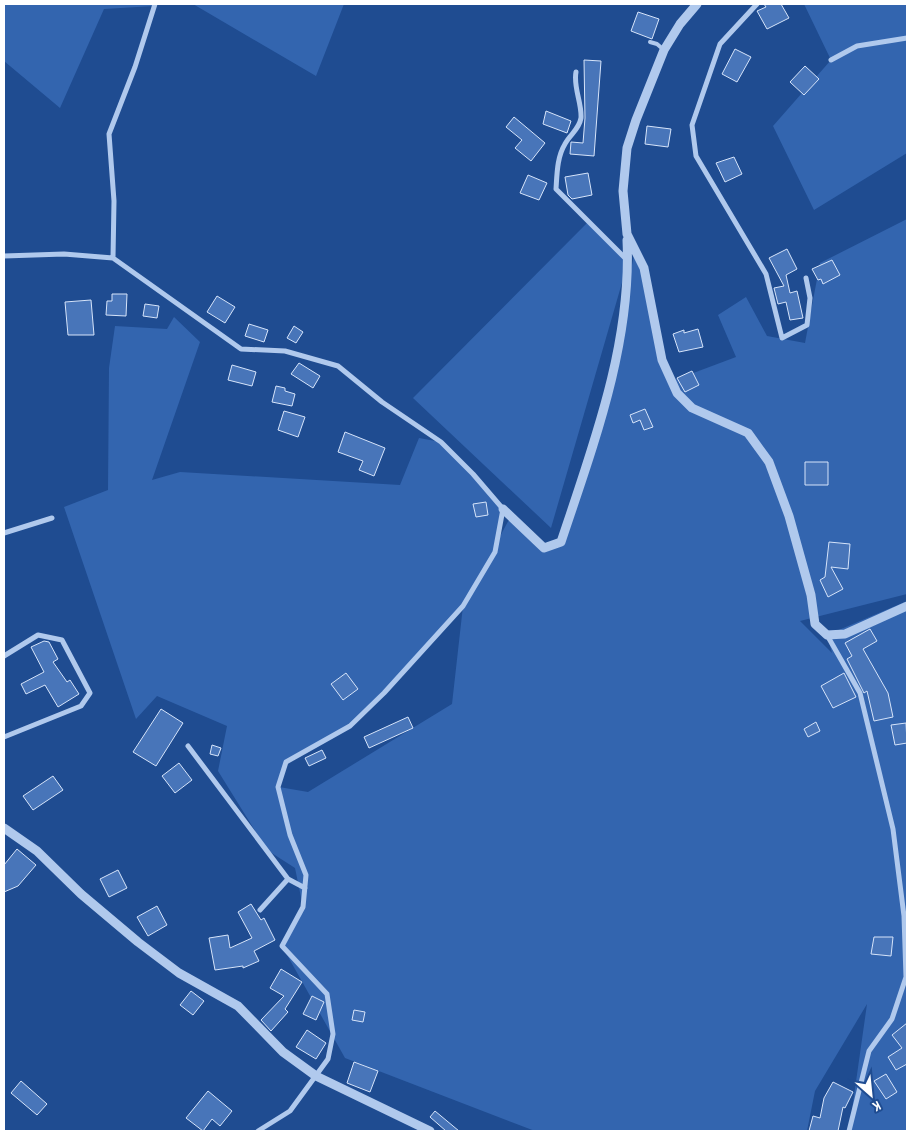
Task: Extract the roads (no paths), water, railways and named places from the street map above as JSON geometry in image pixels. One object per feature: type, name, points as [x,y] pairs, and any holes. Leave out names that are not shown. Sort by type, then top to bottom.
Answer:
[{"type":"street","points":[[113,258],[114,201],[109,134],[135,67],[155,4]]},
{"type":"street","points":[[4,256],[64,254],[113,258],[241,349],[285,351],[338,366],[382,402],[441,442],[474,474],[503,509],[544,548],[561,542],[595,439],[616,358],[628,262],[623,192],[627,148],[664,50],[680,24],[697,4]]},
{"type":"street","points":[[757,4],[720,44],[692,126],[696,156],[766,274],[782,338],[807,325],[810,298],[806,278]]},
{"type":"street","points":[[831,60],[857,46],[907,38]]},
{"type":"street","points":[[576,72],[574,80],[578,88],[581,118],[576,132],[565,143],[559,160],[556,189],[628,262]]},
{"type":"street","points":[[627,234],[644,268],[662,360],[677,393],[692,408],[748,433],[769,462],[789,516],[811,596],[814,624],[827,635],[860,693],[893,828],[904,916],[906,977],[892,1019],[869,1051],[849,1131]]},
{"type":"street","points":[[258,1131],[290,1111],[328,1059],[333,1034],[326,994],[282,946],[303,907],[306,875],[290,835],[278,787],[286,762],[350,726],[384,693],[463,606],[495,552],[503,509]]},
{"type":"street","points":[[4,533],[52,518]]},
{"type":"street","points":[[827,635],[845,634],[907,606]]},
{"type":"street","points":[[4,656],[38,635],[62,640],[90,693],[81,706],[4,737]]},
{"type":"street","points":[[188,746],[288,879],[305,888]]},
{"type":"street","points":[[4,828],[38,851],[81,894],[138,942],[179,972],[238,1006],[283,1052],[316,1076],[430,1131]]},
{"type":"street","points":[[260,910],[288,879]]},
{"type":"lane","points":[[650,42],[657,44],[664,50]]}]
